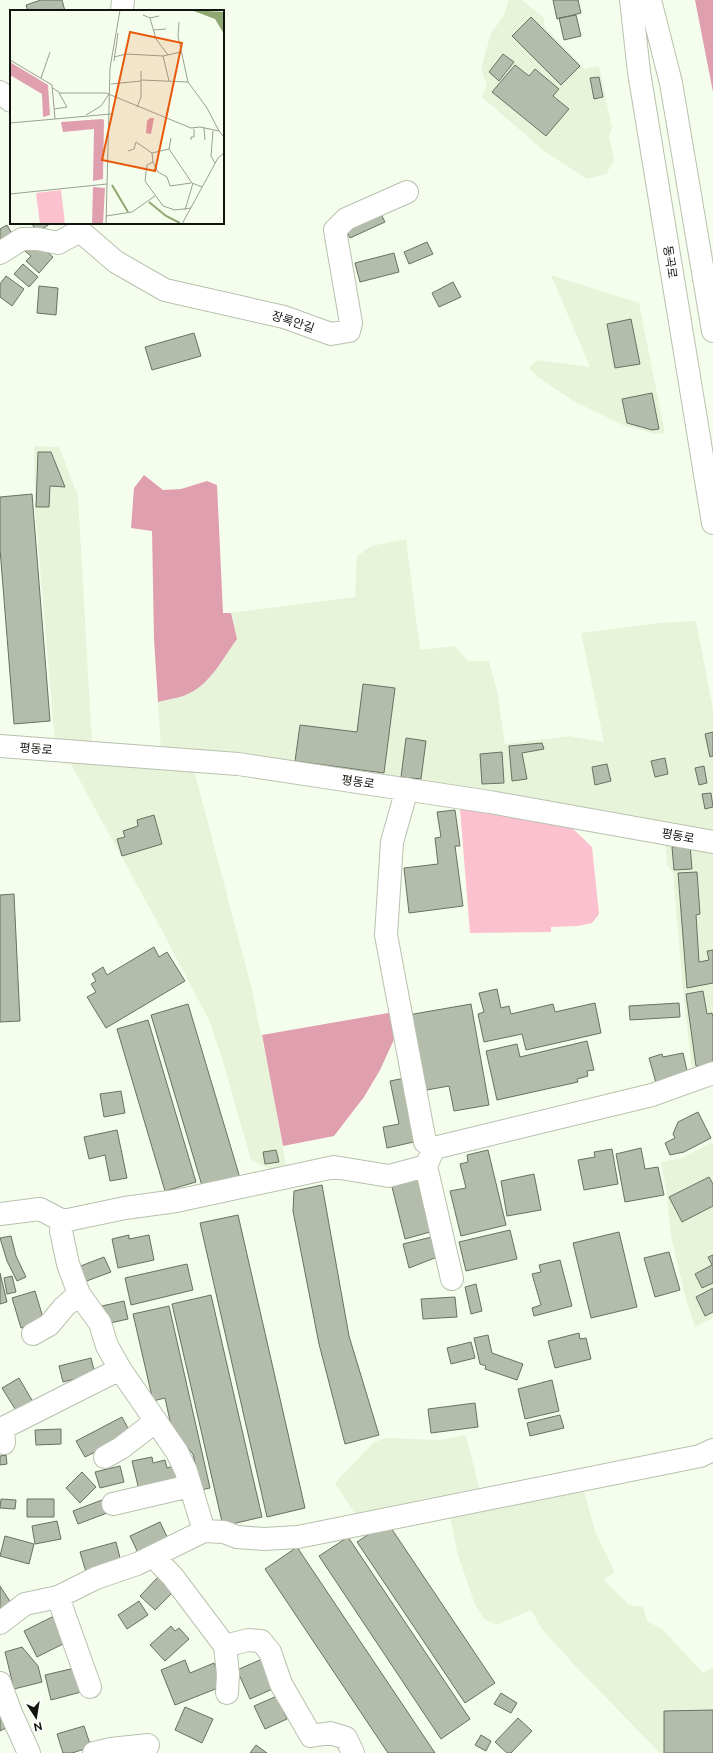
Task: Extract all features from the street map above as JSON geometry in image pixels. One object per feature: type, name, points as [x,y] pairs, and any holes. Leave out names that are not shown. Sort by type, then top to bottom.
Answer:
[{"type":"street","points":[[122,10],[123,0]]},
{"type":"street","name":"동곡로","points":[[631,0],[640,80],[713,523]]},
{"type":"street","points":[[650,0],[671,83],[713,331]]},
{"type":"street","points":[[0,92],[10,100]]},
{"type":"street","name":"장록안길","points":[[80,227],[116,262],[165,290],[284,317],[331,334],[349,331],[351,323],[335,230],[346,219],[408,192]]},
{"type":"street","points":[[0,253],[22,239],[38,239],[58,243],[80,227]]},
{"type":"street","name":"평동로","points":[[0,746],[238,764],[490,802],[713,842]]},
{"type":"street","points":[[407,789],[392,842],[386,935],[425,1142],[430,1157],[452,1279]]},
{"type":"street","points":[[0,1214],[40,1209],[63,1221],[125,1208],[176,1202],[334,1167],[389,1176],[430,1157],[652,1095],[713,1073]]},
{"type":"street","points":[[63,1221],[61,1232],[68,1264],[79,1294],[100,1323],[107,1346],[120,1369],[177,1452],[186,1471],[204,1531]]},
{"type":"street","points":[[33,1334],[49,1325],[64,1307],[79,1294]]},
{"type":"street","points":[[4,1443],[3,1428],[120,1369]]},
{"type":"street","points":[[105,1457],[122,1448],[156,1421]]},
{"type":"street","points":[[0,1623],[25,1604],[58,1597],[96,1578],[137,1564],[204,1531],[224,1532],[237,1537],[298,1537],[700,1456],[713,1450]]},
{"type":"street","points":[[113,1504],[190,1486]]},
{"type":"street","points":[[153,1556],[173,1577],[225,1646],[228,1674],[228,1693]]},
{"type":"street","points":[[58,1597],[90,1687]]},
{"type":"street","points":[[225,1646],[248,1640],[261,1641],[270,1652],[281,1684],[310,1736],[330,1733],[346,1738],[353,1753]]},
{"type":"street","points":[[0,1683],[11,1713],[29,1753]]},
{"type":"street","points":[[94,1753],[111,1749],[148,1745]]},
{"type":"shaded area","points":[[509,0],[522,0],[544,18],[544,26],[585,69],[599,66],[612,128],[609,135],[614,161],[606,174],[587,179],[544,151],[482,97],[487,85],[481,69],[491,33],[503,17]]},
{"type":"shaded area","points":[[695,0],[713,0],[713,92]]},
{"type":"shaded area","points":[[551,275],[639,303],[665,433],[656,434],[625,426],[575,402],[538,377],[529,368],[537,360],[590,367]]},
{"type":"shaded area","points":[[34,446],[59,447],[78,496],[92,745],[55,742],[35,509]]},
{"type":"shaded area","points":[[144,475],[163,490],[181,489],[207,481],[217,485],[223,613],[231,613],[237,639],[213,673],[198,688],[180,697],[158,702],[154,639],[152,531],[131,528],[134,488]]},
{"type":"shaded area","points":[[406,539],[420,650],[455,646],[468,661],[489,661],[497,691],[505,744],[569,736],[604,742],[581,633],[659,623],[696,621],[713,709],[713,830],[161,751],[158,702],[181,697],[229,650],[237,639],[231,613],[355,597],[357,556],[371,546]]},
{"type":"shaded area","points":[[69,761],[194,770],[251,986],[286,1165],[270,1169],[251,1160],[222,1058],[209,1020]]},
{"type":"shaded area","points":[[460,809],[568,824],[592,847],[599,914],[592,923],[578,926],[551,927],[551,932],[470,933]]},
{"type":"shaded area","points":[[665,841],[713,848],[713,1065],[692,1070],[683,991],[673,873],[667,865]]},
{"type":"shaded area","points":[[394,1012],[397,1033],[380,1070],[364,1097],[334,1136],[283,1146],[262,1035]]},
{"type":"shaded area","points":[[713,1142],[713,1318],[695,1327],[685,1296],[671,1236],[667,1195],[661,1162],[682,1158]]},
{"type":"shaded area","points":[[466,1435],[480,1491],[357,1517],[335,1483],[374,1442],[387,1438],[439,1440]]},
{"type":"shaded area","points":[[582,1484],[595,1531],[615,1573],[603,1579],[629,1605],[643,1607],[647,1621],[662,1629],[703,1673],[713,1667],[713,1753],[660,1753],[578,1669],[542,1629],[531,1610],[497,1625],[484,1619],[475,1605],[457,1552],[449,1511]]},
{"type":"building","points":[[41,0],[62,0],[65,10],[28,10],[26,5]]},
{"type":"building","points":[[553,0],[578,0],[581,13],[557,19]]},
{"type":"building","points":[[576,15],[581,36],[564,40],[559,18]]},
{"type":"building","points":[[531,17],[580,66],[561,85],[512,36]]},
{"type":"building","points":[[503,54],[514,62],[499,81],[489,72]]},
{"type":"building","points":[[515,65],[529,76],[535,69],[559,89],[553,96],[569,109],[546,136],[492,92]]},
{"type":"building","points":[[599,77],[603,97],[594,99],[590,78]]},
{"type":"building","points":[[380,212],[385,222],[350,238],[345,229]]},
{"type":"building","points":[[32,224],[50,224],[38,232]]},
{"type":"building","points":[[7,225],[15,239],[0,248],[0,229]]},
{"type":"building","points":[[427,242],[433,254],[409,264],[404,252]]},
{"type":"building","points":[[39,245],[53,257],[39,273],[26,261],[31,256],[25,251],[30,246]]},
{"type":"building","points":[[394,253],[399,272],[360,282],[355,263]]},
{"type":"building","points":[[23,264],[38,277],[29,287],[14,274]]},
{"type":"building","points":[[6,276],[24,289],[12,306],[0,297],[0,284]]},
{"type":"building","points":[[453,282],[461,297],[439,307],[432,293]]},
{"type":"building","points":[[39,286],[58,288],[56,315],[37,313]]},
{"type":"building","points":[[631,319],[640,364],[615,368],[607,324]]},
{"type":"building","points":[[194,333],[201,356],[152,370],[145,347]]},
{"type":"building","points":[[652,393],[659,429],[652,430],[627,423],[622,399]]},
{"type":"building","points":[[38,452],[51,452],[65,487],[50,486],[49,507],[36,507]]},
{"type":"building","points":[[32,494],[50,721],[14,724],[0,549],[0,497]]},
{"type":"building","points":[[363,684],[395,688],[384,773],[295,761],[300,725],[357,732]]},
{"type":"building","points":[[713,732],[713,756],[710,757],[705,734]]},
{"type":"building","points":[[406,738],[426,741],[421,779],[401,777]]},
{"type":"building","points":[[542,743],[544,749],[522,753],[527,779],[512,781],[509,746]]},
{"type":"building","points":[[502,752],[504,783],[482,784],[480,754]]},
{"type":"building","points":[[665,758],[668,774],[655,777],[651,761]]},
{"type":"building","points":[[607,764],[611,781],[595,785],[592,767]]},
{"type":"building","points":[[704,766],[707,783],[699,785],[695,768]]},
{"type":"building","points":[[711,793],[713,807],[705,809],[702,794]]},
{"type":"building","points":[[455,810],[460,846],[455,846],[463,906],[409,913],[404,868],[438,864],[435,838],[441,837],[437,812]]},
{"type":"building","points":[[154,815],[162,844],[122,856],[117,839],[125,837],[123,831],[138,826],[137,820]]},
{"type":"building","points":[[690,845],[692,869],[674,870],[672,847]]},
{"type":"building","points":[[697,872],[700,914],[696,915],[699,962],[709,960],[707,951],[713,950],[713,983],[687,988],[678,873]]},
{"type":"building","points":[[14,894],[20,1021],[0,1022],[0,895]]},
{"type":"building","points":[[154,947],[159,957],[167,952],[185,981],[106,1028],[87,997],[96,992],[91,984],[96,981],[92,974],[103,967],[107,975]]},
{"type":"building","points":[[497,989],[501,1008],[509,1006],[511,1014],[553,1004],[555,1012],[595,1003],[601,1033],[526,1050],[522,1034],[484,1042],[478,1014],[484,1012],[479,993]]},
{"type":"building","points":[[703,991],[707,1014],[712,1013],[713,1018],[713,1064],[696,1066],[686,994]]},
{"type":"building","points":[[679,1003],[680,1017],[630,1020],[629,1006]]},
{"type":"building","points":[[188,1004],[240,1178],[203,1189],[151,1015]]},
{"type":"building","points":[[471,1004],[489,1105],[454,1111],[449,1086],[421,1091],[408,1015]]},
{"type":"building","points":[[148,1020],[196,1182],[165,1191],[117,1029]]},
{"type":"building","points":[[587,1041],[594,1070],[587,1071],[588,1076],[577,1079],[578,1082],[497,1100],[486,1051],[517,1044],[520,1057]]},
{"type":"building","points":[[683,1053],[688,1075],[656,1083],[649,1058],[662,1054],[663,1057]]},
{"type":"building","points":[[405,1078],[418,1141],[387,1148],[383,1127],[399,1124],[390,1081]]},
{"type":"building","points":[[121,1091],[125,1113],[104,1117],[100,1094]]},
{"type":"building","points":[[698,1112],[711,1138],[684,1152],[670,1155],[665,1143],[675,1138],[673,1134],[678,1122]]},
{"type":"building","points":[[117,1130],[127,1178],[110,1181],[105,1155],[89,1159],[84,1137]]},
{"type":"building","points":[[641,1148],[645,1169],[658,1167],[664,1195],[625,1202],[616,1154]]},
{"type":"building","points":[[612,1149],[618,1184],[584,1190],[578,1160],[595,1157],[594,1152]]},
{"type":"building","points":[[276,1150],[279,1162],[265,1164],[263,1152]]},
{"type":"building","points":[[488,1150],[506,1225],[461,1236],[450,1191],[466,1188],[460,1164],[468,1162],[467,1155]]},
{"type":"building","points":[[534,1174],[541,1210],[507,1216],[501,1181]]},
{"type":"building","points":[[417,1177],[430,1232],[405,1239],[391,1183]]},
{"type":"building","points":[[709,1177],[713,1184],[713,1206],[682,1222],[669,1197]]},
{"type":"building","points":[[322,1185],[349,1336],[379,1435],[345,1444],[319,1344],[293,1211],[294,1191]]},
{"type":"building","points":[[238,1215],[305,1508],[267,1517],[200,1223]]},
{"type":"building","points":[[510,1230],[517,1259],[466,1271],[459,1242]]},
{"type":"building","points":[[619,1232],[637,1307],[591,1318],[573,1243]]},
{"type":"building","points":[[129,1235],[129,1239],[149,1235],[154,1260],[118,1268],[112,1239]]},
{"type":"building","points":[[11,1236],[16,1256],[26,1277],[17,1281],[7,1261],[0,1238]]},
{"type":"building","points":[[436,1236],[440,1256],[409,1268],[403,1244]]},
{"type":"building","points":[[669,1252],[680,1290],[655,1297],[644,1258]]},
{"type":"building","points":[[713,1255],[713,1283],[702,1288],[695,1274],[712,1265],[708,1257]]},
{"type":"building","points":[[104,1257],[111,1272],[84,1282],[78,1267]]},
{"type":"building","points":[[560,1260],[572,1306],[534,1316],[532,1308],[541,1305],[532,1274],[541,1272],[539,1265]]},
{"type":"building","points":[[187,1264],[193,1290],[131,1305],[125,1278]]},
{"type":"building","points":[[0,1273],[7,1302],[0,1304]]},
{"type":"building","points":[[12,1276],[16,1292],[7,1294],[4,1278]]},
{"type":"building","points":[[476,1284],[482,1311],[471,1314],[465,1287]]},
{"type":"building","points":[[713,1288],[713,1312],[705,1316],[696,1297]]},
{"type":"building","points":[[35,1291],[44,1321],[21,1328],[12,1298]]},
{"type":"building","points":[[211,1295],[262,1517],[223,1526],[172,1304]]},
{"type":"building","points":[[455,1297],[457,1317],[423,1319],[421,1299]]},
{"type":"building","points":[[124,1301],[128,1319],[106,1324],[102,1306]]},
{"type":"building","points":[[169,1306],[210,1488],[201,1490],[193,1454],[172,1430],[165,1398],[153,1401],[133,1314]]},
{"type":"building","points":[[579,1333],[580,1339],[586,1338],[591,1359],[555,1368],[548,1341]]},
{"type":"building","points":[[488,1335],[492,1353],[523,1364],[517,1380],[485,1369],[486,1366],[480,1364],[474,1338]]},
{"type":"building","points":[[471,1342],[475,1358],[451,1364],[447,1348]]},
{"type":"building","points":[[91,1358],[95,1374],[63,1382],[59,1366]]},
{"type":"building","points":[[19,1378],[33,1402],[17,1412],[2,1388]]},
{"type":"building","points":[[552,1380],[559,1411],[525,1419],[518,1389]]},
{"type":"building","points":[[475,1403],[478,1427],[431,1433],[428,1409]]},
{"type":"building","points":[[560,1415],[564,1428],[530,1436],[527,1423]]},
{"type":"building","points":[[122,1417],[131,1434],[85,1457],[76,1441]]},
{"type":"building","points":[[61,1429],[61,1444],[36,1445],[35,1430]]},
{"type":"building","points":[[6,1455],[7,1464],[0,1465],[0,1456]]},
{"type":"building","points":[[152,1457],[153,1463],[165,1460],[167,1468],[174,1466],[177,1482],[139,1490],[132,1461]]},
{"type":"building","points":[[120,1466],[124,1482],[100,1488],[95,1472]]},
{"type":"building","points":[[82,1472],[96,1487],[80,1503],[66,1488]]},
{"type":"building","points":[[1,1499],[16,1500],[15,1509],[0,1508]]},
{"type":"building","points":[[27,1499],[54,1499],[54,1517],[27,1517]]},
{"type":"building","points":[[102,1500],[107,1513],[78,1524],[73,1511]]},
{"type":"building","points":[[57,1521],[61,1539],[35,1544],[32,1526]]},
{"type":"building","points":[[160,1522],[169,1541],[139,1555],[130,1536]]},
{"type":"building","points":[[387,1522],[495,1683],[465,1703],[357,1542]]},
{"type":"building","points":[[5,1536],[34,1544],[29,1564],[0,1556]]},
{"type":"building","points":[[348,1537],[470,1719],[441,1739],[319,1556]]},
{"type":"building","points":[[116,1542],[121,1562],[86,1572],[80,1552]]},
{"type":"building","points":[[297,1547],[435,1753],[388,1753],[265,1569]]},
{"type":"building","points":[[159,1576],[175,1590],[155,1610],[140,1596]]},
{"type":"building","points":[[0,1586],[11,1603],[0,1610]]},
{"type":"building","points":[[139,1601],[148,1615],[127,1629],[118,1615]]},
{"type":"building","points":[[54,1616],[67,1642],[37,1657],[24,1631]]},
{"type":"building","points":[[171,1626],[175,1631],[179,1628],[189,1639],[165,1661],[150,1645]]},
{"type":"building","points":[[22,1647],[38,1666],[42,1682],[14,1689],[5,1652]]},
{"type":"building","points":[[262,1659],[275,1688],[250,1699],[237,1670]]},
{"type":"building","points":[[185,1660],[190,1673],[214,1663],[223,1686],[175,1705],[161,1670]]},
{"type":"building","points":[[79,1667],[85,1691],[51,1700],[45,1675]]},
{"type":"building","points":[[501,1693],[517,1703],[511,1713],[494,1704]]},
{"type":"building","points":[[277,1696],[287,1719],[265,1729],[254,1706]]},
{"type":"building","points":[[185,1707],[213,1719],[202,1743],[175,1730]]},
{"type":"building","points":[[713,1710],[713,1753],[664,1753],[664,1711]]},
{"type":"building","points":[[0,1715],[8,1727],[0,1731]]},
{"type":"building","points":[[518,1718],[532,1731],[511,1753],[507,1753],[495,1742]]},
{"type":"building","points":[[84,1726],[91,1747],[72,1753],[63,1753],[57,1734]]},
{"type":"building","points":[[481,1735],[491,1741],[486,1751],[475,1745]]},
{"type":"building","points":[[256,1745],[267,1753],[250,1753]]}]
